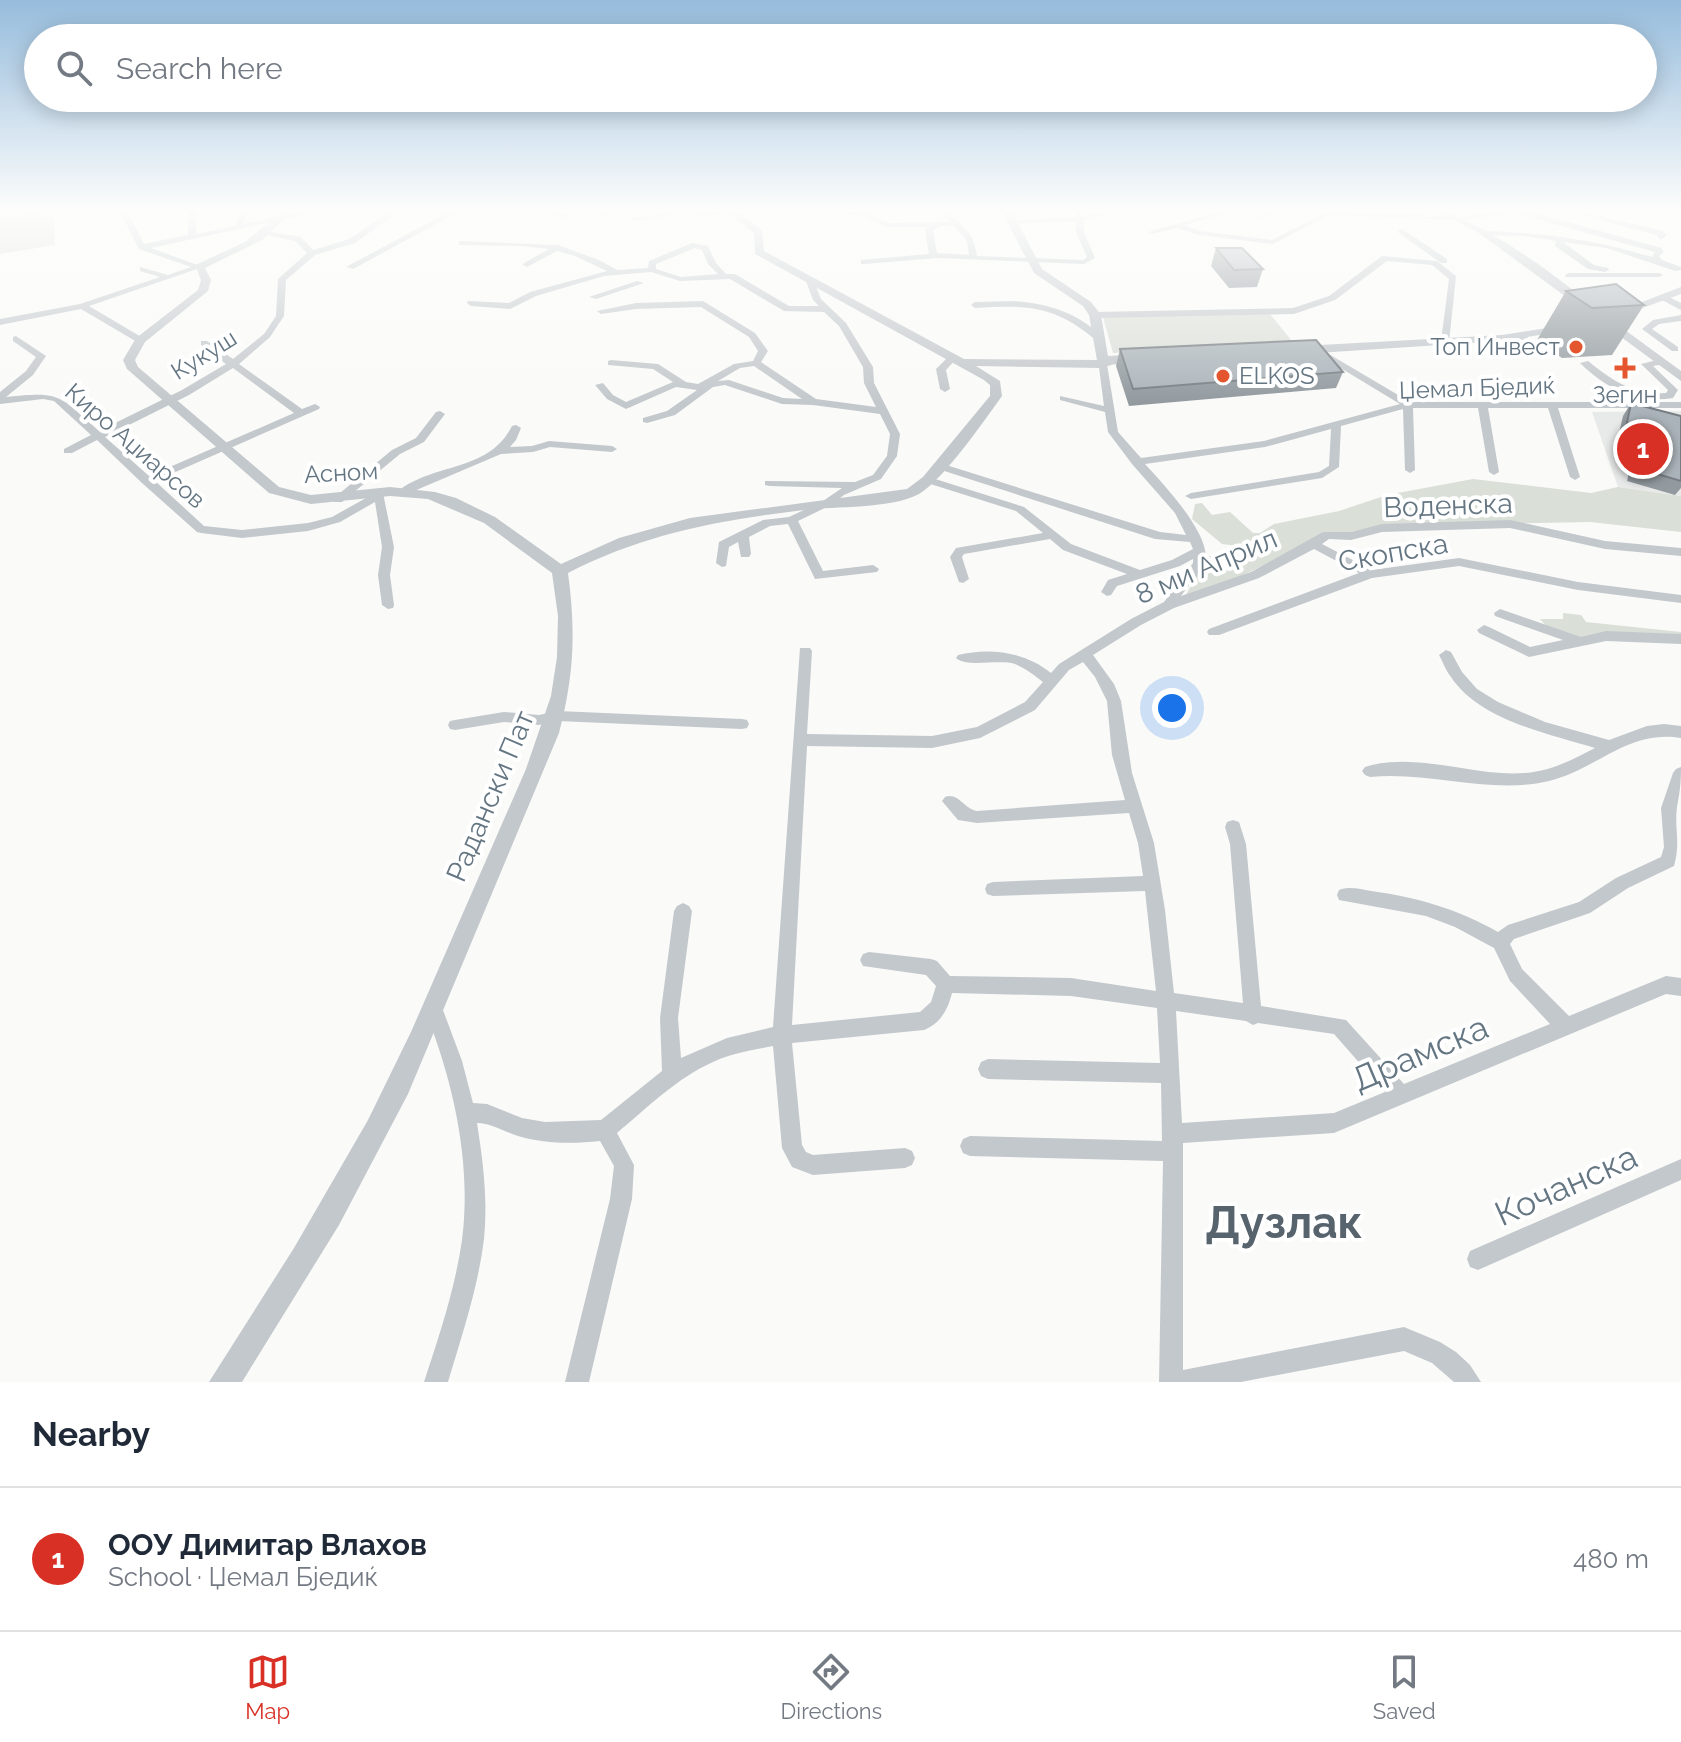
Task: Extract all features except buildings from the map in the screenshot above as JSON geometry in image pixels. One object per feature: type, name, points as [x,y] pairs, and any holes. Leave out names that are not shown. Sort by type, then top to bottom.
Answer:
[{"type":"street","points":[[160,274],[168,277]]},
{"type":"street","points":[[0,322],[82,306],[176,274]]},
{"type":"street","points":[[82,306],[140,340],[203,291],[206,280],[203,274]]},
{"type":"street","name":"Кукуш","points":[[68,451],[232,365],[256,346],[280,318],[282,279],[287,274]]},
{"type":"street","points":[[471,303],[510,306],[533,294],[605,274]]},
{"type":"street","points":[[636,306],[640,274]]},
{"type":"street","points":[[671,274],[680,279],[723,275],[737,278],[793,312],[824,309]]},
{"type":"street","points":[[560,571],[612,543],[657,529],[744,513],[902,495],[928,480],[996,396],[996,384],[958,360],[799,274]]},
{"type":"street","points":[[1043,274],[1076,295],[1095,315],[1113,432],[1189,525],[1198,545],[1199,563],[1169,605]]},
{"type":"street","points":[[1095,315],[1294,311],[1332,298],[1363,274]]},
{"type":"street","points":[[1534,274],[1592,322],[1681,377]]},
{"type":"street","points":[[1569,275],[1591,274]]},
{"type":"street","points":[[1636,274],[1659,275],[1681,307]]},
{"type":"street","points":[[1446,341],[1451,275]]},
{"type":"street","points":[[722,563],[723,545],[767,523],[792,520],[840,493],[877,477],[892,456],[895,434],[869,383],[868,367],[843,325],[824,309],[810,281]]},
{"type":"street","points":[[593,297],[640,283]]},
{"type":"street","points":[[1286,351],[1521,336],[1592,322],[1671,294]]},
{"type":"street","points":[[601,311],[696,303],[717,311],[759,342],[763,351],[756,363]]},
{"type":"street","points":[[975,305],[1014,303],[1045,306],[1070,314],[1100,339]]},
{"type":"street","points":[[1675,349],[1646,329],[1656,322],[1681,318]]},
{"type":"street","points":[[1492,350],[1538,349],[1521,336]]},
{"type":"street","points":[[0,399],[30,373],[41,356],[16,339]]},
{"type":"street","name":"Асном","points":[[140,340],[129,360],[133,369],[274,490],[291,497],[338,500],[403,492],[450,502],[488,519],[560,571]]},
{"type":"street","points":[[204,343],[301,413]]},
{"type":"street","points":[[1317,350],[1408,405],[1410,470]]},
{"type":"street","points":[[945,389],[941,369],[958,360],[1103,362],[1148,358]]},
{"type":"street","points":[[1585,363],[1613,386],[1631,395],[1670,396],[1673,390],[1646,364],[1661,362]]},
{"type":"street","points":[[611,363],[655,366],[682,383],[706,386],[726,382],[782,401],[882,411]]},
{"type":"street","points":[[647,420],[671,413],[737,366],[756,363],[813,402]]},
{"type":"street","points":[[600,385],[610,397],[626,406],[682,383]]},
{"type":"street","name":"Киро Аџиарсов","points":[[0,399],[43,396],[57,399],[94,436],[201,529],[242,534],[308,527],[336,520],[379,495]]},
{"type":"street","points":[[1063,398],[1109,410]]},
{"type":"street","name":"Џемал Бједиќ","points":[[1136,462],[1265,444],[1408,405],[1681,405]]},
{"type":"street","points":[[1482,405],[1494,472]]},
{"type":"street","points":[[1552,406],[1575,477]]},
{"type":"street","points":[[146,481],[315,407]]},
{"type":"street","points":[[338,500],[396,452],[420,440],[440,414]]},
{"type":"street","points":[[1191,496],[1322,475],[1334,467],[1336,425]]},
{"type":"street","points":[[501,451],[515,435],[516,428]]},
{"type":"street","points":[[403,492],[434,475],[501,451],[533,449],[549,444],[612,449]]},
{"type":"street","points":[[939,466],[1159,536],[1198,545]]},
{"type":"street","points":[[928,480],[1020,509],[1089,558],[1139,574]]},
{"type":"street","points":[[769,483],[861,485]]},
{"type":"street","points":[[379,495],[388,547],[384,575],[388,605]]},
{"type":"street","points":[[744,513],[767,523]]},
{"type":"street","points":[[792,520],[819,576],[873,569]]},
{"type":"street","name":"Воденска","points":[[1314,544],[1327,535],[1351,536],[1382,528],[1510,524],[1605,545],[1681,552]]},
{"type":"street","points":[[743,535],[745,554]]},
{"type":"street","points":[[963,579],[956,557],[960,551],[1053,535]]},
{"type":"street","name":"8 ми Април","points":[[800,740],[932,742],[980,732],[1030,706],[1072,662],[1136,622],[1169,605],[1255,575],[1314,544],[1370,574]]},
{"type":"street","points":[[1107,592],[1112,583],[1139,574],[1198,545]]},
{"type":"street","name":"Скопска","points":[[1214,632],[1370,574],[1459,562],[1578,586],[1681,599]]},
{"type":"street","name":"Радански Пат","points":[[224,1382],[339,1202],[433,1008],[485,881],[538,771],[558,716],[566,663],[566,600],[560,571]]},
{"type":"street","points":[[1500,613],[1580,642]]},
{"type":"street","points":[[1484,630],[1529,652],[1606,636],[1681,639]]},
{"type":"street","points":[[805,651],[782,1037],[792,1148],[799,1160],[813,1165],[905,1158]]},
{"type":"street","points":[[1446,655],[1456,674],[1497,708],[1528,722],[1612,747]]},
{"type":"street","points":[[1086,656],[1105,677],[1116,701],[1123,770],[1145,840],[1167,1000],[1175,1198],[1171,1382]]},
{"type":"street","points":[[963,658],[1015,658],[1030,662],[1051,681]]},
{"type":"street","points":[[455,725],[504,717],[539,720],[558,716],[742,724]]},
{"type":"street","points":[[1370,771],[1405,768],[1487,780],[1530,778],[1567,769],[1653,729],[1681,732]]},
{"type":"street","points":[[1500,942],[1508,933],[1584,908],[1622,883],[1668,861],[1672,847],[1669,808],[1681,773]]},
{"type":"street","points":[[950,801],[964,815],[977,817],[1134,806]]},
{"type":"street","points":[[1233,827],[1238,844],[1253,1016]]},
{"type":"street","points":[[993,889],[1151,883]]},
{"type":"street","points":[[1345,895],[1437,910],[1465,921],[1500,942],[1504,956],[1516,975],[1566,1027]]},
{"type":"street","points":[[672,1077],[669,1018],[683,911]]},
{"type":"street","points":[[869,960],[931,967],[946,984],[1071,987],[1346,1029],[1401,1096]]},
{"type":"street","points":[[464,1114],[491,1112],[509,1124],[541,1132],[605,1130],[672,1077],[725,1047],[782,1037],[924,1021],[939,1007],[946,984]]},
{"type":"street","name":"Драмска","points":[[970,1146],[1172,1142],[1334,1123],[1666,985],[1681,987]]},
{"type":"street","points":[[433,1008],[464,1114],[473,1235],[464,1287],[436,1382]]},
{"type":"street","points":[[988,1069],[1168,1073]]},
{"type":"street","points":[[577,1382],[621,1199],[624,1165],[605,1130]]},
{"type":"street","name":"Кочанска","points":[[1478,1259],[1681,1169]]},
{"type":"street","points":[[1180,1382],[1404,1339],[1432,1349],[1456,1365],[1469,1382]]},
{"type":"shaded area","points":[[1270,314],[1296,346],[1113,353],[1103,317]]},
{"type":"shaded area","points":[[1681,411],[1681,496],[1618,487],[1592,412]]},
{"type":"shaded area","points":[[1473,479],[1591,493],[1618,487],[1681,496],[1681,532],[1590,522],[1379,526],[1329,533],[1225,584],[1186,595],[1205,557],[1211,556],[1232,567],[1243,560],[1246,547],[1222,544],[1192,519],[1195,504],[1202,503],[1212,515],[1230,512],[1253,533],[1260,533],[1274,524],[1339,511],[1387,495]]},
{"type":"shaded area","points":[[1563,613],[1581,615],[1586,622],[1681,632],[1681,637],[1627,640],[1585,638],[1566,635],[1540,619],[1563,619]]},
{"type":"place","name":"Топ Инвест","points":[[1576,347]]},
{"type":"place","name":"Зегин","points":[[1625,368]]},
{"type":"place","name":"ELKOS","points":[[1223,376]]},
{"type":"place","name":"ООУ Димитар Влахов","points":[[1643,449]]},
{"type":"district","name":"Дузлак","points":[[1284,1223]]}]
